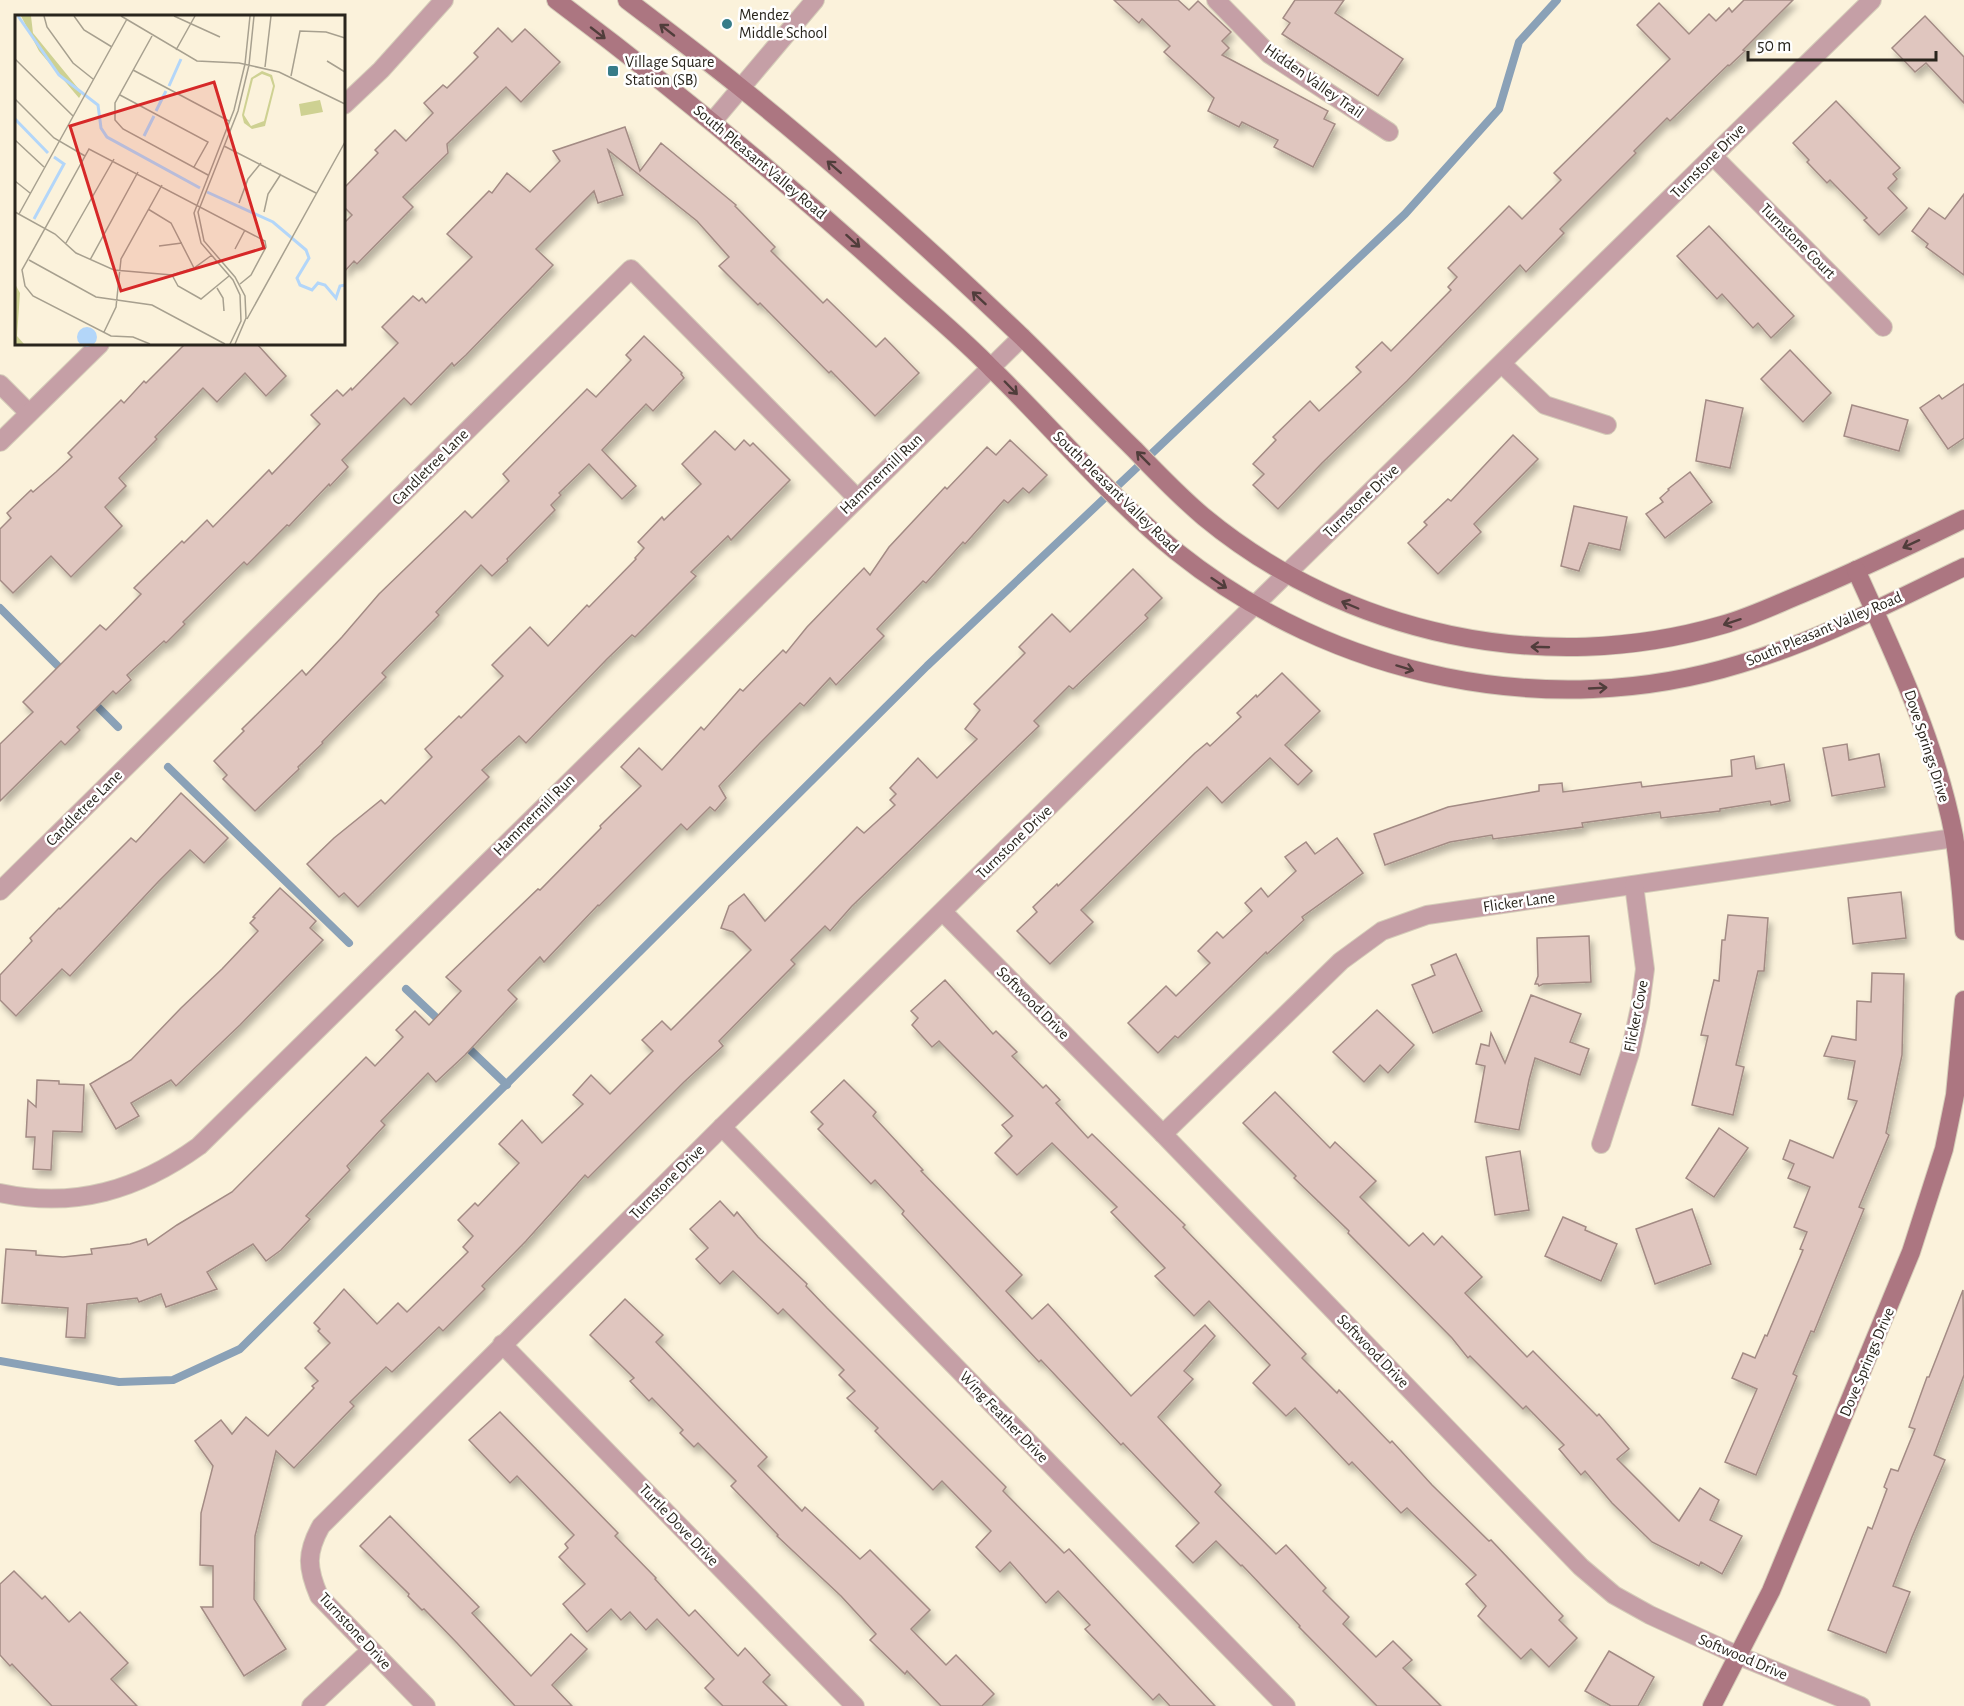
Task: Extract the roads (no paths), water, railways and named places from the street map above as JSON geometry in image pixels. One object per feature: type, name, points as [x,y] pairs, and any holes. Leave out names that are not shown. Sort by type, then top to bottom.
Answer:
[{"type":"main road","name":"South Pleasant Valley Road","points":[[556,0],[713,121],[839,229],[991,367],[1131,511],[1185,559],[1254,606],[1329,643],[1414,671],[1457,680],[1507,687],[1568,690],[1628,687],[1736,666],[1767,656],[1874,610],[1964,567]]},
{"type":"main road","points":[[627,0],[741,87],[871,199],[1022,337],[1163,480],[1204,517],[1286,574],[1359,609],[1434,632],[1487,642],[1562,647],[1646,641],[1692,633],[1754,614],[1856,570],[1964,519]]},
{"type":"main road","name":"Dove Springs Drive","points":[[1856,570],[1909,689],[1946,801],[1954,838],[1964,931]]},
{"type":"main road","name":"Dove Springs Drive","points":[[1712,1706],[1771,1592],[1891,1303],[1929,1200],[1960,1095],[1964,1000]]},
{"type":"street","points":[[345,104],[381,70],[444,0]]},
{"type":"street","points":[[713,121],[814,0]]},
{"type":"street","name":"Hidden Valley Trail","points":[[1216,0],[1269,54],[1389,132]]},
{"type":"street","name":"Turnstone Drive","points":[[426,1706],[319,1596],[312,1578],[309,1558],[313,1541],[321,1526],[722,1127],[1872,0]]},
{"type":"street","name":"Turnstone Court","points":[[1713,156],[1883,327]]},
{"type":"street","name":"Candletree Lane","points":[[0,891],[631,269],[857,498]]},
{"type":"street","name":"Hammermill Run","points":[[0,1193],[17,1197],[52,1199],[76,1198],[105,1192],[152,1176],[199,1146],[1022,337]]},
{"type":"street","points":[[0,442],[99,345]]},
{"type":"street","points":[[1502,364],[1545,405],[1606,424]]},
{"type":"street","points":[[0,384],[29,413]]},
{"type":"street","name":"Flicker Lane","points":[[1162,1134],[1341,961],[1382,931],[1427,915],[1954,838]]},
{"type":"street","name":"Flicker Cove","points":[[1601,1144],[1630,1053],[1645,969],[1635,885]]},
{"type":"street","name":"Softwood Drive","points":[[943,912],[1162,1134],[1581,1567],[1614,1595],[1650,1616],[1739,1656],[1862,1706]]},
{"type":"street","name":"Wing Feather Drive","points":[[722,1127],[1286,1706]]},
{"type":"street","name":"Turtle Dove Drive","points":[[502,1344],[855,1706]]},
{"type":"street","points":[[311,1706],[371,1650]]},
{"type":"waterway","points":[[0,1361],[119,1382],[173,1380],[240,1349],[927,666],[1405,214],[1499,109],[1519,42],[1557,0]]},
{"type":"waterway","points":[[0,608],[65,673]]},
{"type":"waterway","points":[[92,701],[118,727]]},
{"type":"waterway","points":[[168,767],[349,943]]},
{"type":"waterway","points":[[406,989],[442,1023]]},
{"type":"waterway","points":[[464,1044],[507,1085]]},
{"type":"place","name":"Mendez Middle School","points":[[727,24]]},
{"type":"place","name":"Village Square Station (SB)","points":[[613,71]]}]
